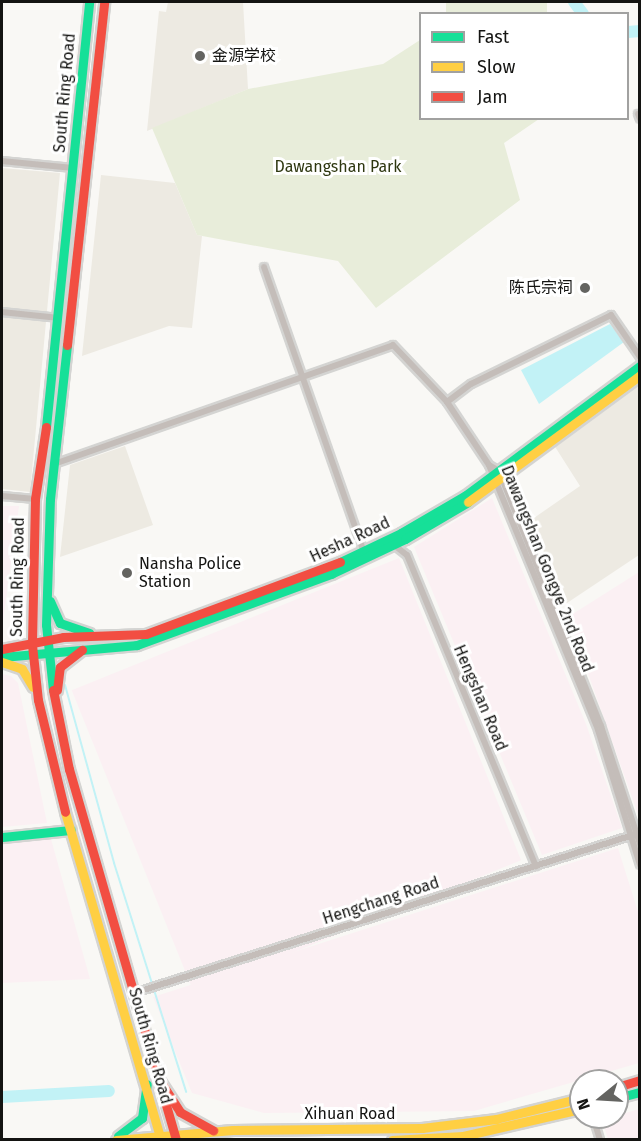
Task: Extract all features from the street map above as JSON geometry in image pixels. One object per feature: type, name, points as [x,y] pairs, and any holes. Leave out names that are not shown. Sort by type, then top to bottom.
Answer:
[{"type":"main road","name":"South Ring Road","points":[[89,2],[59,318],[35,499],[32,649],[38,700],[71,830],[161,1137]]},
{"type":"main road","name":"South Ring Road","points":[[104,2],[54,464],[47,593],[48,646],[58,720],[175,1136]]},
{"type":"main road","name":"Hesha Road","points":[[48,646],[126,647],[300,587],[365,554],[496,478],[639,366]]},
{"type":"main road","name":"Hesha Road","points":[[32,649],[103,637],[146,634],[394,544],[496,478],[639,375]]},
{"type":"main road","points":[[47,593],[55,616],[64,626],[103,637]]},
{"type":"main road","points":[[58,720],[58,671],[66,660],[85,648]]},
{"type":"main road","points":[[2,649],[32,649]]},
{"type":"main road","points":[[2,657],[32,649]]},
{"type":"main road","points":[[2,662],[25,672],[38,700]]},
{"type":"main road","points":[[2,837],[71,830]]},
{"type":"main road","points":[[160,1081],[180,1112],[216,1131]]},
{"type":"main road","points":[[111,1140],[134,1128],[142,1118],[147,1084]]},
{"type":"main road","name":"Xihuan Road","points":[[116,1140],[216,1131],[422,1128],[496,1119],[569,1101]]},
{"type":"main road","name":"Xihuan Road","points":[[392,1140],[463,1136],[569,1112]]},
{"type":"street","points":[[2,161],[73,168]]},
{"type":"street","points":[[264,267],[365,554]]},
{"type":"street","points":[[2,312],[59,318]]},
{"type":"street","points":[[54,464],[393,345],[447,402],[471,384],[611,315],[639,357]]},
{"type":"street","name":"Dawangshan Gongye 2nd Road","points":[[447,402],[496,478],[598,730],[633,835],[639,863]]},
{"type":"street","points":[[2,496],[35,499]]},
{"type":"street","name":"Hengshan Road","points":[[394,544],[407,555],[536,866]]},
{"type":"street","name":"Dawangshan Gongye 2nd Road","points":[[633,835],[639,844]]},
{"type":"street","name":"Hengchang Road","points":[[134,993],[633,835]]},
{"type":"shaded area","name":"金源学校","points":[[168,2],[243,2],[248,89],[147,131],[159,11],[166,12]]},
{"type":"shaded area","points":[[2,168],[60,173],[30,492],[2,489]]},
{"type":"shaded area","points":[[101,175],[175,183],[197,235],[202,236],[192,328],[169,326],[82,356]]},
{"type":"shaded area","points":[[639,384],[639,555],[564,605],[531,520],[580,486],[552,442]]},
{"type":"shaded area","points":[[125,446],[153,525],[60,557],[70,465]]},
{"type":"shaded area","points":[[492,498],[586,724],[622,828],[542,855],[414,547]]},
{"type":"shaded area","points":[[2,506],[19,506],[2,628]]},
{"type":"shaded area","points":[[399,558],[521,860],[194,992],[72,690]]},
{"type":"shaded area","points":[[639,572],[639,817],[568,617]]},
{"type":"shaded area","points":[[2,674],[11,676],[18,683],[47,823],[2,827]]},
{"type":"shaded area","points":[[51,839],[90,979],[2,983],[2,844]]},
{"type":"shaded area","points":[[618,848],[639,915],[639,1063],[618,1069],[569,1069],[569,1083],[474,1111],[264,1113],[192,1093],[153,997]]},
{"type":"shaded area","points":[[639,1109],[639,1139],[608,1139],[605,1129],[629,1129],[629,1112]]},
{"type":"green space","points":[[446,2],[547,2],[547,12],[446,12]]},
{"type":"green space","name":"Dawangshan Park","points":[[419,41],[419,120],[538,120],[504,143],[520,200],[376,308],[338,261],[197,235],[152,128],[248,89],[383,64]]},
{"type":"water","points":[[610,324],[624,342],[539,404],[521,370]]},
{"type":"waterway","points":[[574,2],[582,12]]},
{"type":"waterway","points":[[629,32],[640,31]]},
{"type":"waterway","points":[[65,685],[114,863],[186,1092]]},
{"type":"waterway","points":[[2,1097],[109,1091]]},
{"type":"traffic: fast","points":[[46,427],[89,2]]},
{"type":"traffic: fast","points":[[53,690],[46,625],[50,499],[67,345]]},
{"type":"traffic: fast","points":[[340,562],[401,533],[466,495],[640,366]]},
{"type":"traffic: fast","points":[[2,657],[137,645],[331,574],[405,539],[468,502]]},
{"type":"traffic: fast","points":[[50,601],[60,623],[89,633]]},
{"type":"traffic: fast","points":[[2,837],[71,830]]},
{"type":"traffic: fast","points":[[118,1136],[142,1118],[147,1084]]},
{"type":"traffic: fast","points":[[629,1095],[640,1092]]},
{"type":"traffic: slow","points":[[468,502],[640,375]]},
{"type":"traffic: slow","points":[[2,662],[22,669],[33,687]]},
{"type":"traffic: slow","points":[[65,812],[161,1140]]},
{"type":"traffic: slow","points":[[116,1140],[233,1130],[422,1128],[496,1119],[569,1101]]},
{"type":"traffic: slow","points":[[392,1140],[463,1136],[569,1112]]},
{"type":"traffic: jam","points":[[67,345],[104,2]]},
{"type":"traffic: jam","points":[[46,427],[35,499],[32,645],[38,700],[65,812]]},
{"type":"traffic: jam","points":[[2,649],[63,637],[146,634],[340,562]]},
{"type":"traffic: jam","points":[[57,690],[60,667],[82,650]]},
{"type":"traffic: jam","points":[[53,690],[69,769],[176,1140]]},
{"type":"traffic: jam","points":[[629,1083],[640,1080]]},
{"type":"traffic: jam","points":[[160,1081],[180,1112],[213,1130]]},
{"type":"place","name":"金源学校","points":[[200,56]]},
{"type":"place","name":"陈氏宗祠","points":[[585,288]]},
{"type":"place","name":"Nansha Police Station","points":[[127,573]]}]
